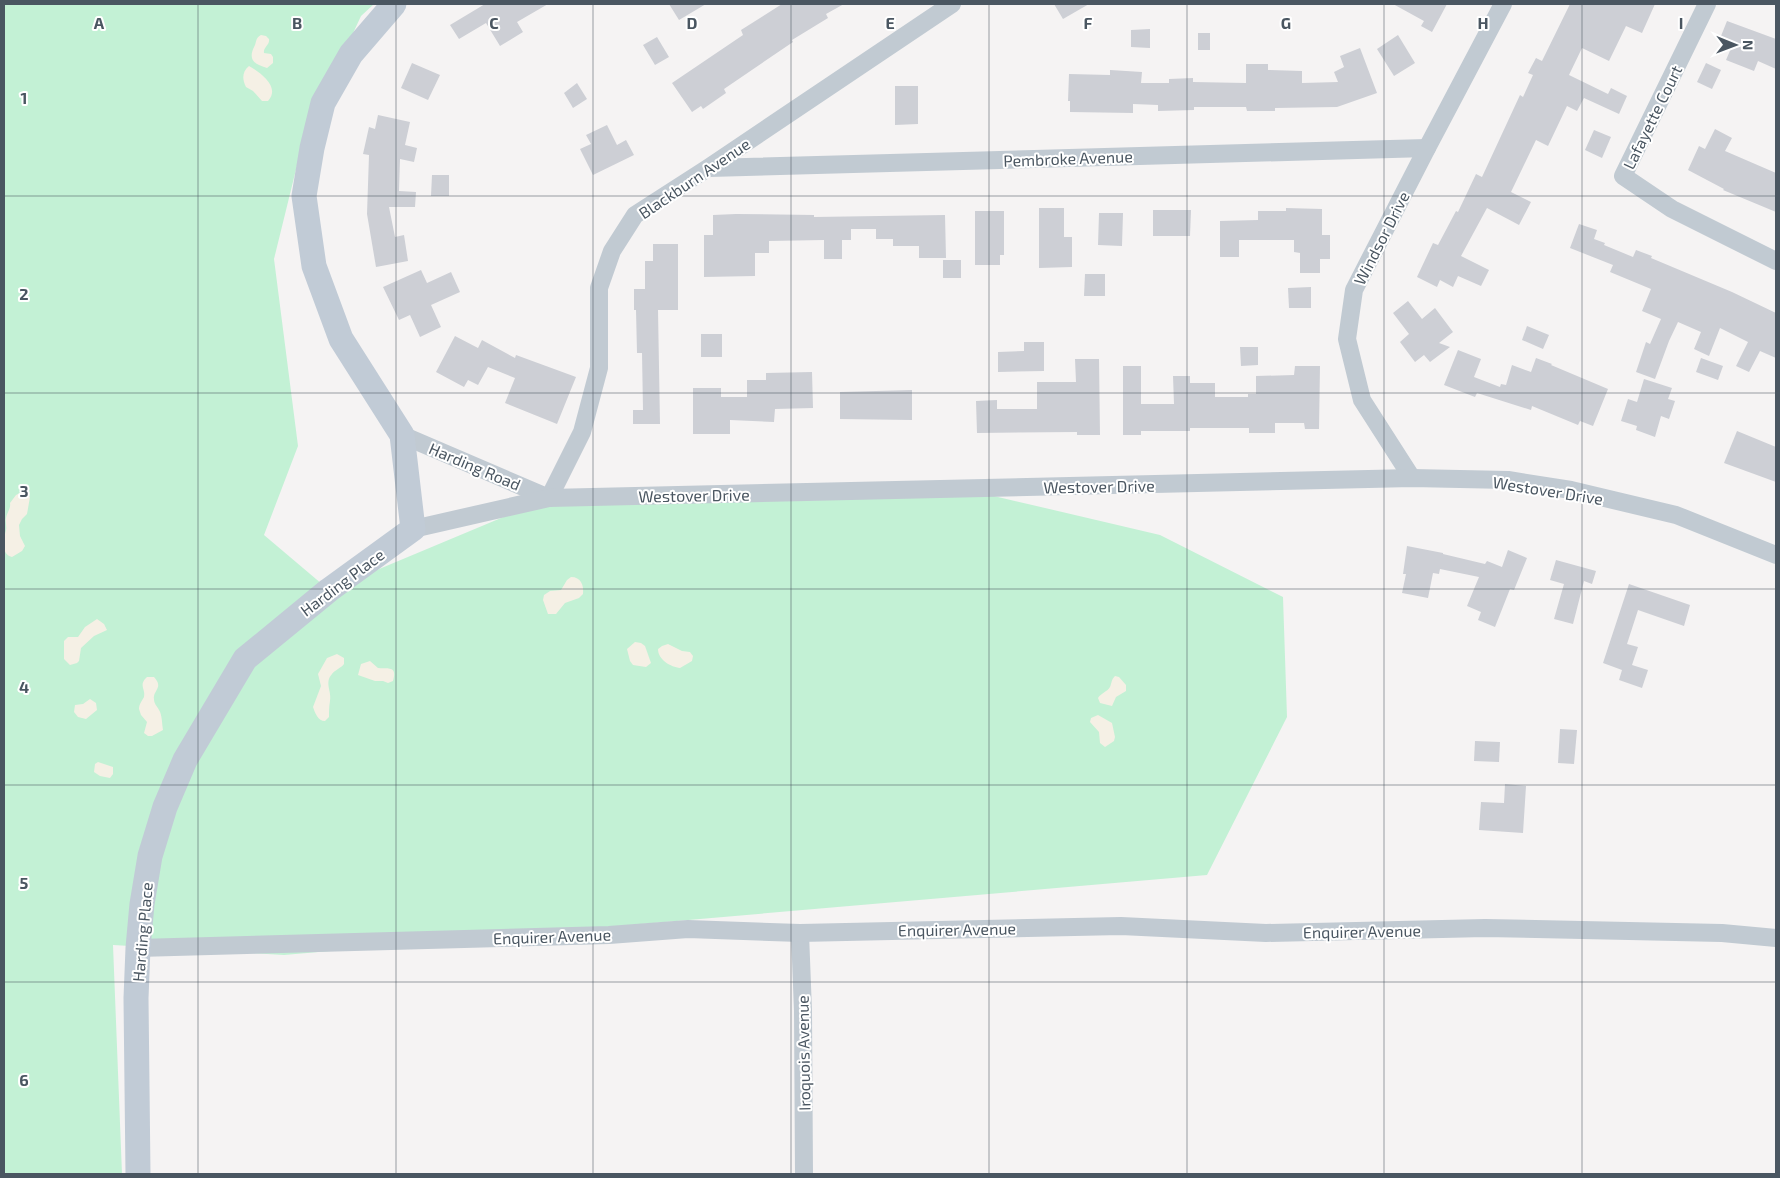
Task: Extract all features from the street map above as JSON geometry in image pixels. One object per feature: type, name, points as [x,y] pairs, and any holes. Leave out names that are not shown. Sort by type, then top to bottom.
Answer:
[{"type":"main road","points":[[394,4],[351,54],[323,103],[312,148],[304,196],[314,266],[341,340],[402,435],[413,528]]},
{"type":"main road","name":"Harding Place","points":[[138,1174],[136,1007],[142,904],[150,856],[165,807],[185,760],[245,659],[329,590],[413,528]]},
{"type":"street","name":"Blackburn Avenue","points":[[549,498],[582,432],[599,368],[599,288],[612,251],[635,214],[708,168],[952,4]]},
{"type":"street","name":"Windsor Drive","points":[[1412,478],[1362,400],[1347,339],[1354,290],[1426,148],[1503,4]]},
{"type":"street","name":"Lafayette Court","points":[[1708,4],[1623,176],[1672,209],[1776,260]]},
{"type":"street","name":"Pembroke Avenue","points":[[708,168],[1426,148]]},
{"type":"street","name":"Harding Road","points":[[402,435],[549,498]]},
{"type":"street","name":"Westover Drive","points":[[413,528],[549,498],[1412,478],[1508,480],[1571,490],[1676,515],[1776,554]]},
{"type":"street","name":"Enquirer Avenue","points":[[138,948],[608,935],[688,928],[800,933],[1121,926],[1266,933],[1485,928],[1722,933],[1776,938]]},
{"type":"street","name":"Iroquois Avenue","points":[[800,933],[803,1011],[804,1174]]},
{"type":"green space","points":[[4,4],[374,4],[361,16],[303,141],[274,259],[298,446],[264,535],[329,590],[549,498],[960,488],[1160,535],[1283,597],[1287,717],[1207,875],[284,955],[113,945],[122,1174],[4,1174]]},
{"type":"sand","points":[[261,35],[269,39],[264,53],[271,54],[273,57],[273,63],[267,68],[258,65],[252,57],[257,39]]},
{"type":"sand","points":[[249,66],[268,80],[271,85],[271,96],[268,101],[262,101],[253,91],[246,87],[243,76]]},
{"type":"sand","points":[[20,493],[25,493],[30,497],[27,514],[19,525],[20,536],[25,546],[22,551],[12,557],[4,549],[6,516],[10,503]]},
{"type":"sand","points":[[571,577],[577,578],[581,582],[583,594],[579,598],[565,603],[556,614],[548,614],[543,600],[544,595],[550,591],[561,590]]},
{"type":"sand","points":[[97,619],[104,624],[107,630],[94,636],[81,648],[79,661],[70,665],[64,659],[64,641],[68,637],[78,637],[85,627]]},
{"type":"sand","points":[[635,642],[645,646],[651,663],[646,667],[633,665],[630,661],[627,649]]},
{"type":"sand","points":[[668,644],[682,651],[690,652],[693,656],[692,661],[680,668],[663,660],[658,649]]},
{"type":"sand","points":[[337,654],[344,658],[344,664],[330,677],[328,684],[330,697],[329,717],[323,721],[317,716],[313,707],[321,686],[318,674],[327,658]]},
{"type":"sand","points":[[370,661],[378,668],[393,670],[393,681],[388,683],[375,681],[358,675],[361,664]]},
{"type":"sand","points":[[1115,676],[1119,677],[1126,685],[1126,691],[1116,697],[1112,706],[1100,703],[1098,698],[1109,689]]},
{"type":"sand","points":[[147,677],[154,677],[158,684],[154,701],[161,714],[163,730],[152,736],[144,733],[147,722],[139,709],[144,697],[143,682]]},
{"type":"sand","points":[[90,699],[96,703],[97,710],[86,719],[78,717],[74,712],[75,705],[83,704]]},
{"type":"sand","points":[[1098,715],[1112,723],[1114,741],[1105,747],[1100,743],[1099,732],[1090,722],[1091,718]]},
{"type":"sand","points":[[98,762],[113,767],[113,774],[110,778],[100,776],[94,772],[95,764]]},
{"type":"building","points":[[485,4],[548,4],[517,22],[523,32],[500,46],[486,23],[459,39],[450,25]]},
{"type":"building","points":[[669,4],[706,4],[679,20]]},
{"type":"building","points":[[782,4],[844,4],[826,14],[828,18],[792,40],[793,42],[724,89],[726,93],[703,109],[701,106],[692,112],[672,83],[743,35],[741,30]]},
{"type":"building","points":[[1054,4],[1089,4],[1063,19]]},
{"type":"building","points":[[1393,4],[1447,4],[1432,32],[1421,26],[1424,21]]},
{"type":"building","points":[[1570,4],[1655,4],[1642,33],[1626,26],[1609,61],[1582,48],[1569,75],[1608,94],[1611,88],[1627,96],[1619,114],[1584,98],[1577,111],[1567,106],[1548,146],[1536,140],[1511,192],[1531,202],[1519,225],[1487,208],[1461,256],[1489,270],[1481,286],[1458,276],[1453,287],[1440,280],[1437,287],[1417,277],[1433,243],[1438,245],[1456,211],[1458,212],[1476,174],[1482,177],[1520,95],[1523,97],[1533,75],[1528,73],[1536,58],[1542,61]]},
{"type":"building","points":[[1727,21],[1776,39],[1776,69],[1758,61],[1754,71],[1726,60],[1732,46],[1719,41]]},
{"type":"building","points":[[1150,29],[1150,48],[1131,47],[1131,30]]},
{"type":"building","points":[[1198,33],[1210,33],[1210,50],[1198,50]]},
{"type":"building","points":[[1398,35],[1415,63],[1394,76],[1377,49]]},
{"type":"building","points":[[657,37],[669,57],[655,65],[643,45]]},
{"type":"building","points":[[1360,48],[1377,93],[1337,107],[1275,108],[1275,111],[1247,111],[1246,107],[1194,107],[1194,110],[1158,111],[1158,105],[1133,104],[1133,113],[1070,112],[1070,101],[1068,101],[1069,74],[1110,75],[1110,70],[1142,72],[1141,83],[1169,83],[1169,79],[1193,78],[1193,82],[1246,83],[1246,64],[1268,64],[1268,70],[1302,71],[1302,83],[1338,82],[1334,72],[1344,67],[1340,56]]},
{"type":"building","points":[[412,63],[440,75],[428,100],[401,88]]},
{"type":"building","points":[[1706,63],[1721,70],[1712,89],[1697,82]]},
{"type":"building","points":[[577,83],[587,99],[573,108],[564,93]]},
{"type":"building","points":[[895,86],[918,86],[918,124],[895,125]]},
{"type":"building","points":[[378,115],[410,122],[405,145],[417,148],[414,162],[400,159],[399,191],[416,192],[415,207],[389,207],[395,237],[404,235],[408,261],[376,267],[367,214],[369,155],[363,154],[369,127],[375,129]]},
{"type":"building","points":[[607,125],[617,145],[626,140],[634,155],[593,175],[580,149],[591,144],[586,135]]},
{"type":"building","points":[[1715,129],[1732,138],[1725,151],[1776,173],[1776,212],[1723,190],[1688,170],[1699,146],[1705,149]]},
{"type":"building","points":[[1594,130],[1611,137],[1602,158],[1585,150]]},
{"type":"building","points":[[432,175],[449,175],[449,196],[431,196]]},
{"type":"building","points":[[1039,208],[1064,208],[1064,237],[1072,237],[1072,267],[1039,268]]},
{"type":"building","points":[[1286,208],[1322,209],[1322,235],[1330,235],[1330,259],[1320,259],[1320,273],[1300,273],[1300,253],[1294,252],[1294,240],[1239,240],[1239,257],[1220,257],[1220,221],[1258,220],[1258,211],[1286,211]]},
{"type":"building","points":[[1153,210],[1191,210],[1190,236],[1153,236]]},
{"type":"building","points":[[975,211],[1004,211],[1004,255],[1000,255],[1000,265],[975,265]]},
{"type":"building","points":[[1099,213],[1123,213],[1122,246],[1098,245]]},
{"type":"building","points":[[713,215],[814,215],[814,217],[945,215],[946,258],[919,258],[919,246],[893,246],[893,239],[876,239],[876,229],[851,229],[851,240],[842,240],[842,259],[824,259],[824,240],[769,241],[769,253],[755,253],[755,276],[704,277],[704,235],[713,235]]},
{"type":"building","points":[[1579,224],[1597,230],[1594,239],[1605,243],[1604,245],[1633,257],[1636,250],[1652,256],[1651,258],[1732,292],[1776,313],[1776,358],[1760,351],[1749,372],[1736,366],[1748,342],[1720,328],[1709,356],[1694,349],[1701,332],[1678,322],[1655,379],[1636,372],[1646,342],[1650,344],[1661,319],[1642,311],[1651,289],[1610,272],[1613,265],[1570,248]]},
{"type":"building","points":[[653,244],[678,244],[678,310],[658,310],[660,424],[633,424],[633,410],[643,410],[642,353],[637,353],[634,289],[645,289],[645,261],[653,261]]},
{"type":"building","points":[[943,260],[961,260],[961,278],[943,278]]},
{"type":"building","points":[[421,270],[427,283],[451,272],[460,292],[431,305],[441,327],[420,337],[410,315],[399,320],[383,287]]},
{"type":"building","points":[[1085,274],[1105,274],[1105,296],[1084,296]]},
{"type":"building","points":[[1311,287],[1311,308],[1289,308],[1288,288]]},
{"type":"building","points":[[1408,301],[1422,319],[1435,308],[1453,332],[1439,343],[1450,347],[1430,362],[1424,355],[1415,362],[1400,342],[1409,334],[1393,313]]},
{"type":"building","points":[[1527,326],[1549,335],[1543,349],[1522,340]]},
{"type":"building","points":[[701,334],[722,334],[722,357],[701,357]]},
{"type":"building","points":[[455,336],[478,348],[482,340],[515,358],[516,355],[576,377],[557,424],[505,403],[515,378],[488,367],[478,385],[468,380],[464,387],[436,372]]},
{"type":"building","points":[[1024,342],[1044,342],[1044,371],[998,372],[998,352],[1024,351]]},
{"type":"building","points":[[1240,347],[1258,347],[1258,365],[1241,366]]},
{"type":"building","points":[[1458,350],[1481,359],[1474,377],[1500,387],[1501,384],[1506,385],[1512,365],[1531,372],[1536,358],[1608,389],[1593,426],[1580,421],[1578,425],[1532,406],[1531,410],[1477,393],[1475,397],[1444,385]]},
{"type":"building","points":[[1701,358],[1723,366],[1718,380],[1696,372]]},
{"type":"building","points":[[1075,359],[1099,359],[1100,435],[1077,435],[1077,432],[977,433],[976,401],[997,400],[997,409],[1037,409],[1037,382],[1076,382]]},
{"type":"building","points":[[1123,366],[1141,366],[1141,404],[1174,404],[1173,376],[1190,376],[1190,383],[1215,383],[1215,397],[1248,397],[1248,394],[1256,394],[1256,376],[1294,375],[1295,366],[1320,366],[1319,429],[1305,429],[1304,423],[1275,423],[1275,433],[1249,433],[1249,428],[1190,428],[1190,431],[1141,431],[1141,435],[1123,435]]},
{"type":"building","points":[[812,372],[813,408],[775,409],[774,422],[730,420],[730,434],[693,434],[693,388],[721,388],[721,397],[747,397],[747,380],[766,380],[766,373]]},
{"type":"building","points":[[1644,379],[1672,388],[1668,399],[1675,401],[1669,419],[1661,416],[1655,437],[1636,430],[1637,426],[1621,421],[1628,399],[1637,402]]},
{"type":"building","points":[[912,390],[912,420],[840,419],[840,392]]},
{"type":"building","points":[[1737,431],[1776,447],[1776,482],[1724,463]]},
{"type":"building","points":[[1407,546],[1485,564],[1487,561],[1502,567],[1508,550],[1527,558],[1514,590],[1510,589],[1495,627],[1478,620],[1481,612],[1467,606],[1479,577],[1440,569],[1439,574],[1433,573],[1428,598],[1402,593],[1406,574],[1403,574]]},
{"type":"building","points":[[1556,560],[1596,571],[1592,584],[1584,581],[1573,624],[1554,619],[1564,584],[1550,580]]},
{"type":"building","points":[[1629,584],[1690,605],[1684,626],[1638,610],[1627,644],[1638,647],[1632,665],[1648,670],[1642,688],[1619,680],[1622,670],[1603,663]]},
{"type":"building","points":[[1560,729],[1577,730],[1574,764],[1558,763]]},
{"type":"building","points":[[1475,741],[1500,742],[1499,762],[1474,761]]},
{"type":"building","points":[[1505,784],[1526,786],[1523,833],[1479,830],[1481,802],[1504,803]]}]
